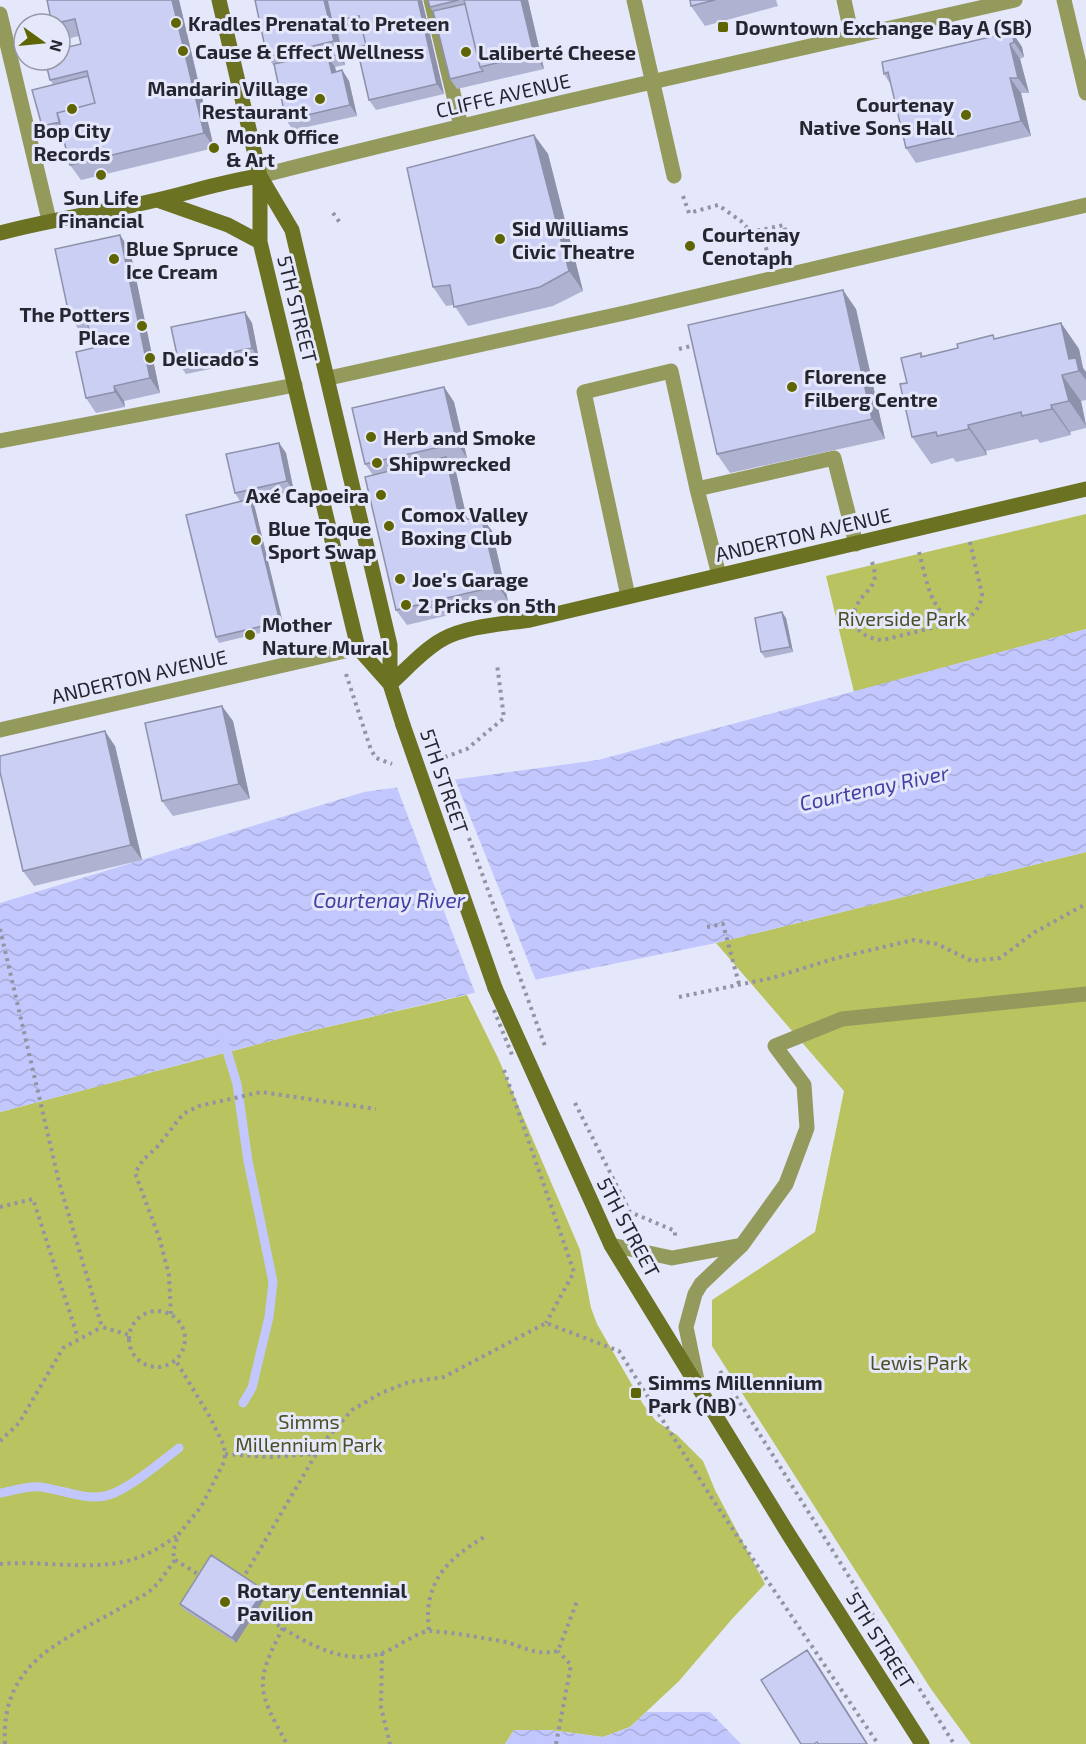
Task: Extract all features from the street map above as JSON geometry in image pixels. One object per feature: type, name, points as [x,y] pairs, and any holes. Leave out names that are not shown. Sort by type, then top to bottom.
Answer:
[{"type":"main road","name":"5TH STREET","points":[[219,0],[260,176],[260,242],[358,648],[390,684]]},
{"type":"main road","name":"5TH STREET","points":[[260,176],[292,230],[390,645],[390,684],[495,988],[611,1245],[922,1744]]},
{"type":"main road","name":"CLIFFE AVENUE","points":[[0,233],[49,220],[157,200],[230,180],[260,176]]},
{"type":"main road","points":[[157,200],[228,225],[260,242]]},
{"type":"main road","name":"ANDERTON AVENUE","points":[[390,684],[444,639],[464,632],[530,620],[1086,489]]},
{"type":"street","points":[[431,0],[461,126]]},
{"type":"street","points":[[634,0],[674,176]]},
{"type":"street","points":[[844,0],[852,37]]},
{"type":"street","name":"CLIFFE AVENUE","points":[[260,176],[654,81],[1015,0]]},
{"type":"street","points":[[1065,0],[1086,93]]},
{"type":"street","points":[[0,14],[49,220]]},
{"type":"street","points":[[328,378],[629,312],[1086,205]]},
{"type":"street","points":[[628,596],[584,392],[671,371],[719,575]]},
{"type":"street","points":[[0,441],[294,385]]},
{"type":"street","points":[[697,489],[834,458],[862,542]]},
{"type":"street","name":"ANDERTON AVENUE","points":[[0,730],[358,648]]},
{"type":"street","points":[[698,1386],[686,1327],[695,1294],[701,1284],[742,1245],[786,1184],[807,1128],[804,1085],[776,1047],[842,1019],[1086,994]]},
{"type":"street","points":[[611,1245],[672,1258],[742,1245]]},
{"type":"path","points":[[674,176],[689,213],[718,206],[741,221],[751,232],[784,225],[786,234],[764,239]]},
{"type":"path","points":[[333,213],[341,224]]},
{"type":"path","points":[[862,542],[874,573],[874,582],[857,605],[854,614],[855,622],[864,636],[883,640],[968,619],[977,610],[982,594],[965,518]]},
{"type":"path","points":[[913,531],[932,600],[944,617],[953,622]]},
{"type":"path","points":[[437,750],[441,761]]},
{"type":"path","points":[[465,827],[545,1046],[551,1056]]},
{"type":"path","points":[[679,998],[913,940],[937,944],[972,961],[1000,958],[1035,932],[1086,904]]},
{"type":"path","points":[[707,927],[723,924],[740,984]]},
{"type":"path","points":[[0,929],[59,1182],[102,1327]]},
{"type":"path","points":[[506,1056],[545,1046]]},
{"type":"path","points":[[238,1587],[316,1454],[352,1410],[381,1393],[409,1382],[444,1377],[546,1323],[574,1272],[504,1069]]},
{"type":"path","points":[[171,1314],[169,1275],[159,1237],[135,1173],[143,1160],[158,1146],[183,1114],[199,1106],[261,1092],[376,1109]]},
{"type":"path","points":[[572,1098],[630,1212],[675,1231],[672,1258]]},
{"type":"path","points":[[0,1207],[33,1198],[78,1338]]},
{"type":"path","points":[[158,1311],[171,1314],[181,1324],[185,1336],[183,1350],[176,1361],[163,1367],[149,1367],[137,1360],[130,1349],[129,1335],[134,1322],[144,1313],[158,1311]]},
{"type":"path","points":[[546,1323],[619,1351],[713,1500],[878,1744]]},
{"type":"path","points":[[0,1441],[19,1423],[63,1348],[102,1327],[129,1335]]},
{"type":"path","points":[[0,1563],[110,1564],[134,1559],[156,1550],[178,1535],[201,1507],[224,1462],[225,1454],[224,1446],[210,1417],[176,1361]]},
{"type":"path","points":[[715,1364],[954,1744]]},
{"type":"path","points":[[225,1454],[271,1457],[316,1454]]},
{"type":"path","points":[[19,1671],[43,1650],[152,1589],[175,1560],[174,1552],[178,1535]]},
{"type":"path","points":[[429,1630],[429,1597],[437,1577],[466,1548],[486,1536]]},
{"type":"path","points":[[175,1560],[204,1578]]},
{"type":"path","points":[[558,1651],[577,1602]]},
{"type":"path","points":[[249,1606],[316,1646],[344,1656],[363,1657],[382,1653],[429,1630],[503,1642],[542,1654],[558,1651]]},
{"type":"path","points":[[283,1628],[267,1659],[262,1681],[269,1711],[286,1744]]},
{"type":"path","points":[[556,1744],[571,1665],[558,1651]]},
{"type":"path","points":[[382,1653],[381,1707],[390,1744]]},
{"type":"path","points":[[2,1711],[5,1744]]},
{"type":"green space","name":"Riverside Park","points":[[1086,514],[1086,629],[854,692],[826,576]]},
{"type":"green space","name":"Lewis Park","points":[[1086,852],[1086,1744],[971,1744],[931,1689],[712,1346],[712,1300],[815,1232],[844,1091],[716,943]]},
{"type":"green space","name":"Simms Millennium Park","points":[[467,995],[498,1058],[580,1250],[591,1308],[597,1324],[643,1404],[656,1421],[677,1435],[703,1461],[715,1490],[765,1584],[679,1681],[630,1727],[603,1737],[550,1730],[514,1730],[505,1744],[0,1744],[0,1112],[297,1034]]},
{"type":"water","name":"Courtenay River","points":[[1086,629],[1086,852],[716,943],[495,988],[297,1034],[0,1112],[0,903],[364,792],[598,760]]},
{"type":"water","points":[[646,1712],[710,1712],[741,1744],[505,1744],[514,1730],[549,1730],[603,1737],[630,1727]]},
{"type":"pier","points":[[454,777],[537,983],[476,995],[396,785]]},
{"type":"building","points":[[47,0],[172,0],[204,133],[70,165],[57,113],[95,103],[87,71],[50,80],[48,72],[72,72],[72,46],[81,44],[75,19],[72,20],[72,12],[50,12]]},
{"type":"building","points":[[255,0],[324,0],[334,41],[267,57]]},
{"type":"building","points":[[327,0],[418,0],[437,84],[369,100],[357,48],[366,45],[359,16],[332,22]]},
{"type":"building","points":[[428,0],[459,0],[430,7]]},
{"type":"building","points":[[464,0],[521,0],[534,54],[480,67]]},
{"type":"building","points":[[690,0],[715,0],[691,6]]},
{"type":"building","name":"Laliberté Cheese","points":[[465,4],[480,67],[483,71],[450,79],[433,11]]},
{"type":"building","points":[[360,21],[366,45],[357,48],[358,53],[349,55],[348,50],[341,51],[336,27]]},
{"type":"building","name":"Courtenay Native Sons Hall","points":[[1012,32],[1014,42],[1010,44],[1018,78],[1010,78],[1021,121],[906,148],[888,72],[884,74],[882,62]]},
{"type":"building","name":"Mandarin Village Restaurant","points":[[337,50],[337,55],[328,57],[332,73],[342,70],[350,105],[286,120],[274,64]]},
{"type":"building","points":[[88,76],[95,103],[57,113],[60,122],[42,126],[32,90]]},
{"type":"building","name":"Sid Williams Civic Theatre","points":[[534,135],[569,271],[540,287],[454,307],[450,285],[433,287],[407,168]]},
{"type":"building","points":[[120,235],[150,378],[114,386],[115,392],[86,398],[76,352],[93,348],[85,312],[69,315],[55,249]]},
{"type":"building","name":"Florence Filberg Centre","points":[[843,290],[872,419],[717,454],[688,325]]},
{"type":"building","points":[[245,312],[252,348],[179,364],[171,327]]},
{"type":"building","points":[[1061,323],[1069,359],[1076,358],[1079,371],[1062,375],[1069,401],[1051,405],[1052,409],[1022,416],[1021,412],[968,425],[969,429],[937,436],[936,432],[912,437],[900,384],[907,383],[901,358],[921,353],[921,357],[958,348],[957,344],[993,335],[994,339]]},
{"type":"building","points":[[444,387],[457,443],[365,464],[352,408]]},
{"type":"building","points":[[279,443],[287,481],[235,493],[226,454]]},
{"type":"building","points":[[446,457],[460,521],[481,516],[498,586],[396,610],[365,477]]},
{"type":"building","points":[[250,499],[280,622],[216,637],[186,515]]},
{"type":"building","points":[[782,612],[790,647],[761,652],[755,618]]},
{"type":"building","points":[[222,706],[239,784],[162,801],[145,723]]},
{"type":"building","points":[[105,731],[131,845],[23,871],[0,772],[0,756]]},
{"type":"building","name":"Rotary Centennial Pavilion","points":[[211,1555],[264,1590],[232,1638],[180,1604]]},
{"type":"building","points":[[807,1650],[867,1744],[818,1744],[817,1742],[801,1744],[761,1680]]},
{"type":"waterway","points":[[224,1041],[237,1084],[248,1161],[273,1282],[269,1317],[252,1388],[243,1403]]},
{"type":"waterway","points":[[0,1493],[36,1487],[81,1496],[105,1496],[123,1489],[179,1448]]},
{"type":"place","name":"Kradles Prenatal to Preteen","points":[[176,23]]},
{"type":"place","name":"Downtown Exchange Bay A (SB)","points":[[723,27]]},
{"type":"place","name":"Cause & Effect Wellness","points":[[183,51]]},
{"type":"place","name":"Laliberté Cheese","points":[[466,52]]},
{"type":"place","name":"Mandarin Village Restaurant","points":[[320,99]]},
{"type":"place","name":"Bop City Records","points":[[72,109]]},
{"type":"place","name":"Courtenay Native Sons Hall","points":[[966,115]]},
{"type":"place","name":"Monk Office & Art","points":[[214,148]]},
{"type":"place","name":"Sun Life Financial","points":[[101,175]]},
{"type":"place","name":"Sid Williams Civic Theatre","points":[[500,239]]},
{"type":"place","name":"Courtenay Cenotaph","points":[[690,246]]},
{"type":"place","name":"Blue Spruce Ice Cream","points":[[114,259]]},
{"type":"place","name":"The Potters Place","points":[[142,326]]},
{"type":"place","name":"Delicado's","points":[[150,358]]},
{"type":"place","name":"Florence Filberg Centre","points":[[792,387]]},
{"type":"place","name":"Herb and Smoke","points":[[371,437]]},
{"type":"place","name":"Shipwrecked","points":[[377,463]]},
{"type":"place","name":"Axé Capoeira","points":[[381,495]]},
{"type":"place","name":"Comox Valley Boxing Club","points":[[389,526]]},
{"type":"place","name":"Blue Toque Sport Swap","points":[[256,540]]},
{"type":"place","name":"Joe's Garage","points":[[400,579]]},
{"type":"place","name":"2 Pricks on 5th","points":[[406,605]]},
{"type":"place","name":"Mother Nature Mural","points":[[250,635]]},
{"type":"place","name":"Simms Millennium Park (NB)","points":[[636,1393]]},
{"type":"place","name":"Rotary Centennial Pavilion","points":[[225,1602]]}]
